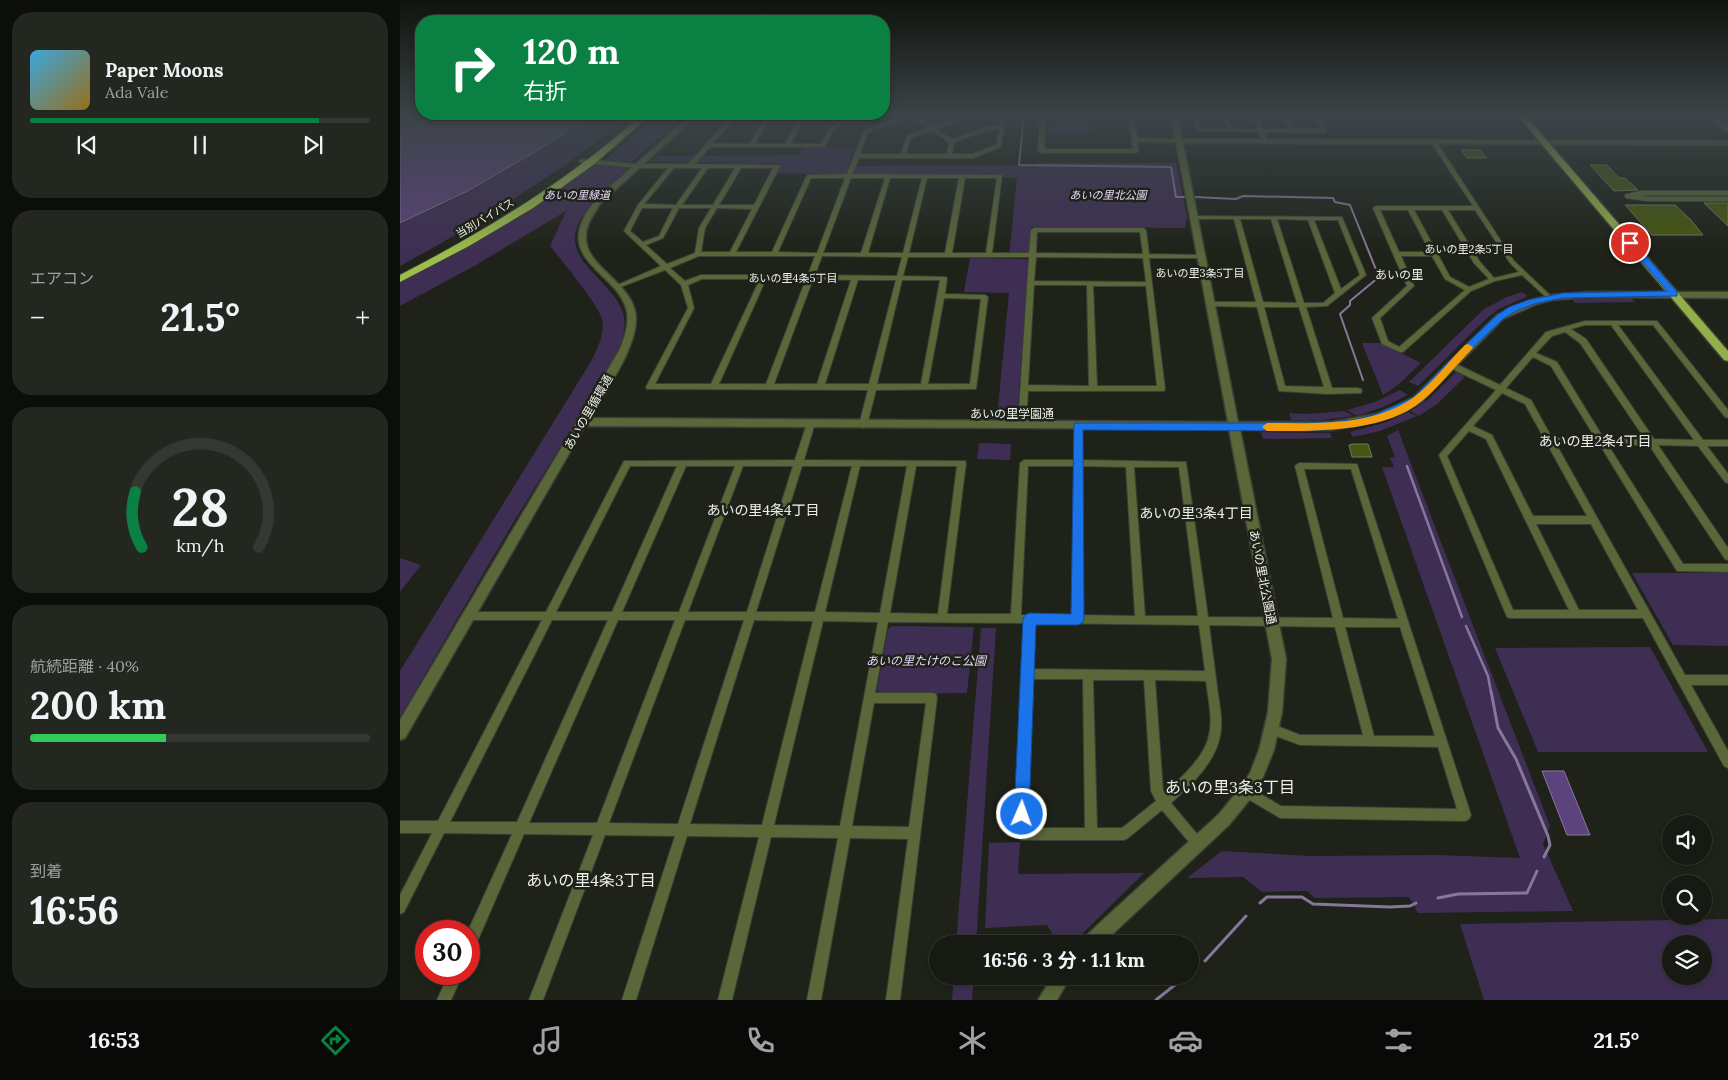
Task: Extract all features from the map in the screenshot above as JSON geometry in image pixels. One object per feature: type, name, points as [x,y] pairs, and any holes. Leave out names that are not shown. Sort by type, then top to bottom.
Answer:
[{"type":"highway","name":"当別バイパス","points":[[400,272],[498,217],[586,162]]},
{"type":"highway","name":"当別バイパス","points":[[400,279],[510,217],[586,162]]},
{"type":"main road","points":[[1565,162],[1679,294],[1728,346]]},
{"type":"main road","points":[[1679,294],[1728,358]]},
{"type":"street","points":[[594,162],[638,166],[777,166],[732,254]]},
{"type":"street","name":"あいの里循環通","points":[[400,733],[625,348],[631,325],[629,304],[585,254],[581,232],[587,216],[598,203],[643,162]]},
{"type":"street","points":[[690,166],[694,162]]},
{"type":"street","points":[[769,387],[855,162]]},
{"type":"street","name":"あいの里北公園通","points":[[1100,935],[1237,806],[1247,792],[1262,763],[1276,714],[1279,659],[1183,162]]},
{"type":"street","points":[[1447,162],[1512,262],[1549,297]]},
{"type":"street","points":[[673,166],[640,206],[627,231],[684,284],[691,308],[650,387],[973,387],[985,297],[941,296]]},
{"type":"street","points":[[642,245],[661,237],[677,207],[706,166]]},
{"type":"street","points":[[698,254],[702,228],[739,166]]},
{"type":"street","points":[[774,254],[809,176],[1000,176],[989,255]]},
{"type":"street","points":[[864,254],[888,176]]},
{"type":"street","points":[[862,425],[925,176]]},
{"type":"street","points":[[948,255],[962,176]]},
{"type":"street","points":[[1728,194],[1643,193],[1627,196],[1649,199],[1728,199]]},
{"type":"street","points":[[640,206],[756,207]]},
{"type":"street","points":[[1477,208],[1376,208],[1411,286],[1376,318],[1385,342],[1400,350],[1469,290],[1493,280],[1523,273]]},
{"type":"street","points":[[1410,208],[1447,278],[1469,290]]},
{"type":"street","points":[[1444,208],[1477,263],[1493,280]]},
{"type":"street","points":[[1194,217],[1340,218],[1363,275],[1325,305],[1211,304]]},
{"type":"street","points":[[1237,218],[1282,390],[1358,391]]},
{"type":"street","points":[[1274,218],[1329,391]]},
{"type":"street","points":[[1310,218],[1339,294]]},
{"type":"street","points":[[1022,426],[1024,388],[1033,255],[1034,230],[1143,230],[1161,389],[1024,388]]},
{"type":"street","points":[[616,287],[698,254],[1201,256]]},
{"type":"street","points":[[1396,254],[1434,254]]},
{"type":"street","points":[[684,284],[701,277],[944,278],[924,387]]},
{"type":"street","points":[[714,387],[764,277]]},
{"type":"street","points":[[820,387],[855,278]]},
{"type":"street","points":[[1031,283],[1149,284]]},
{"type":"street","points":[[1090,283],[1093,389]]},
{"type":"street","name":"あいの里学園通","points":[[583,422],[1022,426],[1332,426],[1379,417],[1400,409],[1418,399],[1500,317],[1512,309],[1549,297],[1579,294],[1728,295]]},
{"type":"street","points":[[1646,614],[1510,614],[1443,456],[1549,334],[1585,322],[1655,323],[1728,415]]},
{"type":"street","points":[[1613,323],[1728,480]]},
{"type":"street","points":[[1566,329],[1583,341],[1728,556]]},
{"type":"street","points":[[1531,354],[1554,364],[1680,568],[1728,568]]},
{"type":"street","points":[[1451,365],[1528,402],[1728,762]]},
{"type":"street","points":[[629,1000],[811,423]]},
{"type":"street","points":[[1078,426],[1078,619]]},
{"type":"street","points":[[1468,427],[1489,437],[1576,614]]},
{"type":"street","points":[[1550,441],[1728,443]]},
{"type":"street","points":[[479,920],[684,462]]},
{"type":"street","points":[[536,1000],[740,462]]},
{"type":"street","points":[[814,1000],[912,462]]},
{"type":"street","points":[[400,908],[627,463],[962,463],[942,618]]},
{"type":"street","points":[[724,1000],[857,463]]},
{"type":"street","points":[[1016,619],[1024,463],[1183,464],[1215,712],[1214,739],[1205,759],[1184,782],[1124,834],[1021,834],[1030,619]]},
{"type":"street","points":[[1130,464],[1140,620]]},
{"type":"street","points":[[1247,792],[1280,812],[1465,815],[1354,466],[1300,466],[1370,741]]},
{"type":"street","points":[[1530,520],[1593,520]]},
{"type":"street","points":[[469,616],[750,616],[1404,623]]},
{"type":"street","points":[[1027,674],[1210,676]]},
{"type":"street","points":[[1088,675],[1090,834]]},
{"type":"street","points":[[1149,676],[1157,791],[1162,801],[1198,844]]},
{"type":"street","points":[[1682,680],[1728,680]]},
{"type":"street","points":[[869,698],[932,698],[893,1000]]},
{"type":"street","points":[[1272,729],[1300,740],[1442,742]]},
{"type":"street","points":[[400,827],[914,833]]},
{"type":"street","points":[[444,1000],[451,985]]},
{"type":"street","points":[[1047,1000],[1057,985]]},
{"type":"green space","points":[[520,162],[569,162],[485,217],[400,266],[400,224],[461,196]]},
{"type":"green space","name":"あいの里北公園","points":[[650,162],[850,162],[849,166],[1176,163],[1187,217],[1185,228],[1031,227],[1029,258],[1009,257],[1017,178],[775,173],[779,163]]},
{"type":"green space","name":"あいの里緑道","points":[[591,165],[626,167],[628,169],[589,207],[576,229],[575,243],[580,256],[619,304],[624,317],[622,341],[617,355],[510,528],[400,717],[400,671],[590,363],[601,339],[603,323],[589,296],[550,246],[566,211],[476,265],[400,306],[400,282],[497,227]]},
{"type":"green space","points":[[970,258],[1029,260],[1018,406],[1015,408],[998,408],[1009,293],[964,292]]},
{"type":"green space","points":[[1522,292],[1528,296],[1499,309],[1487,318],[1418,386],[1409,382],[1484,309],[1507,297]]},
{"type":"green space","points":[[1631,298],[1635,302],[1575,303],[1572,299]]},
{"type":"green space","points":[[1362,343],[1381,343],[1421,363],[1398,385],[1383,395]]},
{"type":"green space","points":[[1456,372],[1463,375],[1464,378],[1437,404],[1419,416],[1410,411],[1429,399]]},
{"type":"green space","points":[[1400,390],[1408,395],[1383,407],[1357,416],[1347,410],[1375,402]]},
{"type":"green space","points":[[1344,411],[1354,416],[1322,420],[1291,420],[1289,413],[1308,414]]},
{"type":"green space","points":[[1408,412],[1417,416],[1380,431],[1353,437],[1350,432],[1387,422]]},
{"type":"green space","points":[[1398,430],[1550,826],[1543,844],[1573,911],[1418,913],[1409,897],[1315,898],[1307,891],[1262,892],[1243,877],[1187,878],[1222,851],[1311,856],[1436,855],[1520,858],[1382,467],[1394,467],[1390,458],[1395,457],[1387,436]]},
{"type":"green space","points":[[1261,432],[1330,433],[1332,438],[1263,439]]},
{"type":"green space","points":[[979,443],[1011,444],[1010,460],[977,459]]},
{"type":"green space","points":[[400,558],[421,565],[400,592]]},
{"type":"green space","points":[[1632,573],[1728,573],[1728,646],[1673,645]]},
{"type":"green space","name":"あいの里たけのこ公園","points":[[892,626],[974,627],[967,693],[881,694],[877,690],[888,629]]},
{"type":"green space","points":[[981,628],[996,628],[977,935],[957,935]]},
{"type":"green space","points":[[1650,647],[1708,752],[1538,752],[1495,648]]},
{"type":"green space","points":[[1020,842],[1018,874],[1144,873],[1081,935],[1053,935],[1047,925],[985,928],[989,843]]},
{"type":"green space","points":[[1712,919],[1728,919],[1728,1000],[1484,1000],[1460,924],[1662,920],[1662,925],[1712,925]]},
{"type":"green space","points":[[953,985],[973,985],[972,1000],[952,1000]]},
{"type":"shaded area","points":[[400,162],[518,162],[466,192],[400,223]]},
{"type":"shaded area","points":[[1542,771],[1564,771],[1590,835],[1567,835]]},
{"type":"building","points":[[1590,165],[1607,165],[1619,178],[1625,178],[1638,190],[1614,191]]},
{"type":"building","points":[[1704,203],[1728,203],[1728,226]]},
{"type":"building","points":[[1625,205],[1675,205],[1703,235],[1652,235]]},
{"type":"building","points":[[1368,444],[1372,457],[1352,457],[1349,445]]},
{"type":"waterway","points":[[1019,162],[1019,165],[1171,167],[1176,197],[1185,197]]},
{"type":"waterway","points":[[1195,197],[1236,199],[1243,196],[1333,198],[1335,202],[1350,205],[1379,277],[1350,301],[1350,305],[1340,314],[1363,380]]},
{"type":"waterway","points":[[1407,466],[1462,617]]},
{"type":"waterway","points":[[1466,626],[1488,676],[1491,692]]},
{"type":"waterway","points":[[1491,691],[1498,728],[1516,759],[1548,836],[1550,845],[1544,857]]},
{"type":"waterway","points":[[1438,898],[1458,894],[1527,893],[1537,871]]},
{"type":"waterway","points":[[1260,903],[1267,897],[1302,897],[1313,904],[1390,907],[1410,906],[1416,903]]},
{"type":"waterway","points":[[1205,961],[1246,916]]},
{"type":"waterway","points":[[1156,1000],[1175,985]]},
{"type":"slow traffic","points":[[1267,427],[1332,426],[1379,417],[1400,409],[1418,399],[1468,347]]},
{"type":"district","name":"あいの里2条5丁目","points":[[1469,249]]},
{"type":"district","name":"あいの里3条5丁目","points":[[1200,273]]},
{"type":"district","name":"あいの里","points":[[1399,274]]},
{"type":"district","name":"あいの里4条5丁目","points":[[793,278]]},
{"type":"district","name":"あいの里2条4丁目","points":[[1595,441]]},
{"type":"district","name":"あいの里4条4丁目","points":[[763,510]]},
{"type":"district","name":"あいの里3条4丁目","points":[[1196,513]]},
{"type":"district","name":"あいの里3条3丁目","points":[[1230,787]]},
{"type":"district","name":"あいの里4条3丁目","points":[[591,880]]},
{"type":"route","points":[[1022,814],[1030,619],[1078,619],[1078,426],[1308,427],[1354,423],[1379,417],[1400,409],[1418,399],[1462,353],[1500,317],[1512,309],[1549,297],[1563,295],[1674,294],[1630,243]]}]
